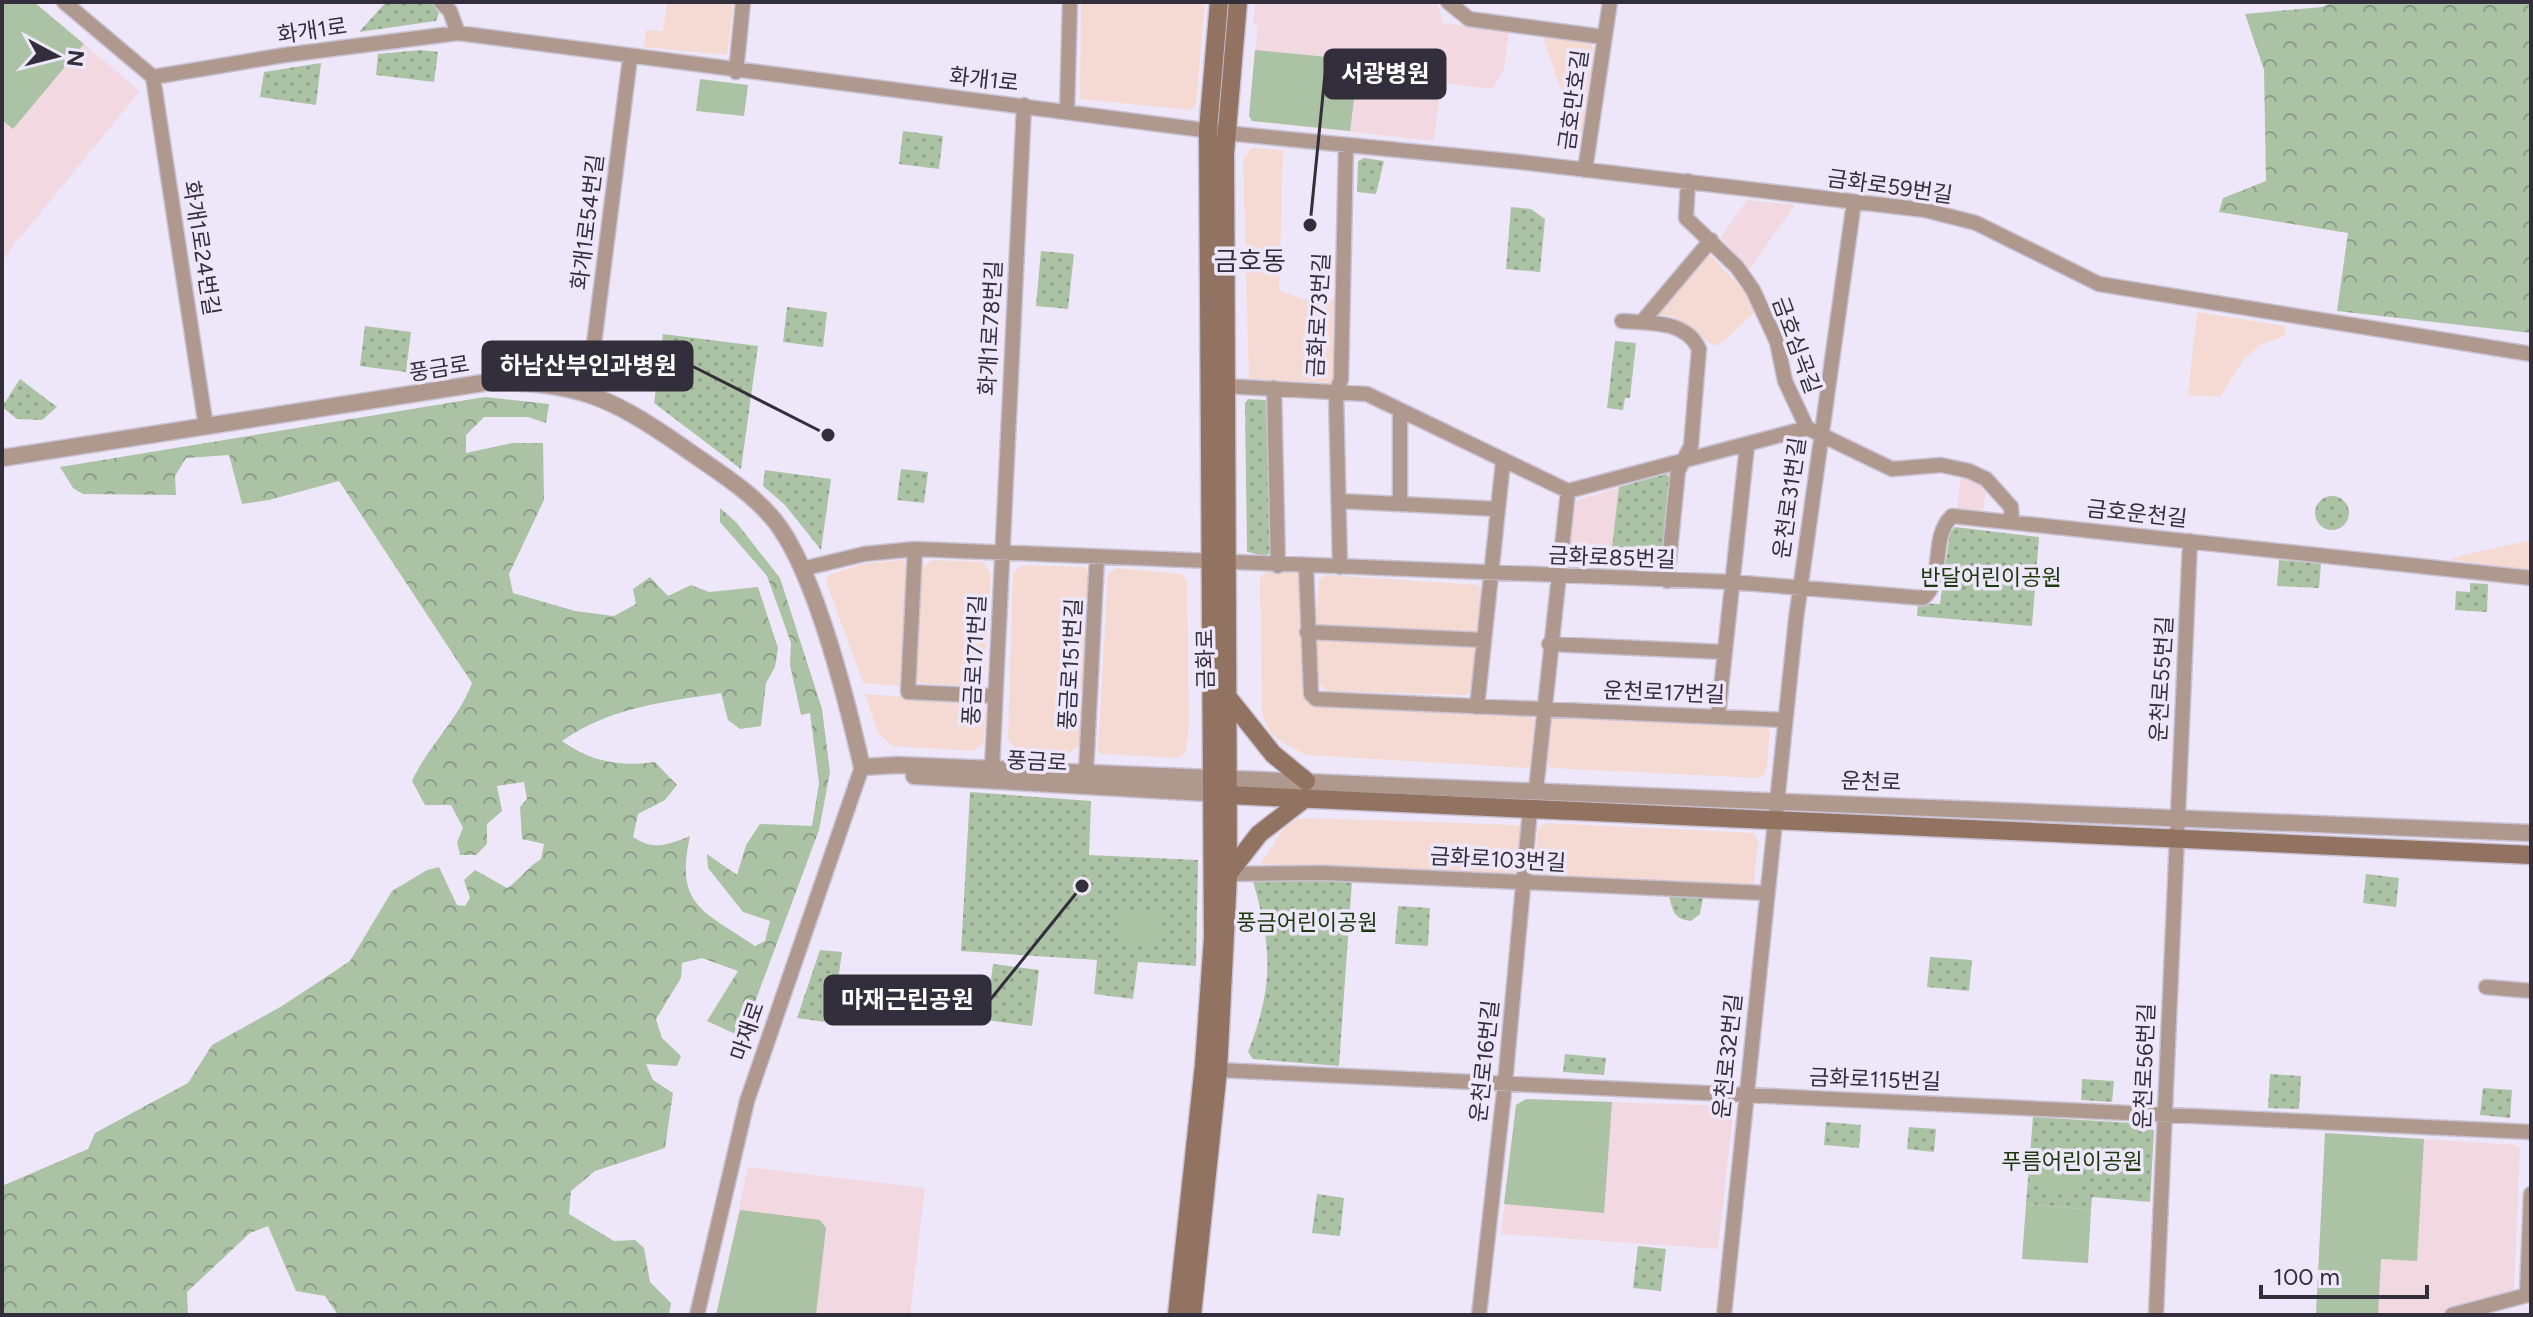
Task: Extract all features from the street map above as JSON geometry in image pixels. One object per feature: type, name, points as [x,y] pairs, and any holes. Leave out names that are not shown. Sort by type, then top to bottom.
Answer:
[{"type":"main road","name":"금화로","points":[[1192,1315],[1218,1070],[1228,874],[1219,785],[1209,563],[1219,2]]},
{"type":"main road","name":"금화로","points":[[1177,1315],[1210,986],[1219,785],[1230,700],[1217,131],[1238,2]]},
{"type":"main road","points":[[1228,874],[1259,834],[1304,790],[1230,700]]},
{"type":"main road","name":"운천로","points":[[1219,785],[1530,810],[2531,855]]},
{"type":"street","points":[[64,2],[153,77]]},
{"type":"street","points":[[441,2],[450,11],[458,33]]},
{"type":"street","points":[[736,72],[743,2]]},
{"type":"street","points":[[1067,111],[1070,2]]},
{"type":"street","name":"금호만호길","points":[[1448,2],[1469,19],[1604,37]]},
{"type":"street","name":"금호만호길","points":[[1585,170],[1610,2]]},
{"type":"street","name":"화개1로","points":[[153,77],[285,55],[458,33],[736,72],[1217,131]]},
{"type":"street","name":"화개1로54번길","points":[[588,391],[630,58]]},
{"type":"street","name":"화개1로24번길","points":[[153,77],[206,427]]},
{"type":"street","name":"화개1로78번길","points":[[1001,553],[1024,105]]},
{"type":"street","name":"금화로59번길","points":[[1217,131],[1688,181],[1925,210],[1976,223],[2099,284],[2531,354]]},
{"type":"street","name":"금화로73번길","points":[[1340,567],[1336,392],[1341,380],[1346,145]]},
{"type":"street","name":"금호심곡길","points":[[1688,181],[1686,218],[1711,240],[1753,290],[1777,342],[1785,381],[1813,431]]},
{"type":"street","name":"운천로31번길","points":[[1775,800],[1813,431],[1854,202]]},
{"type":"street","points":[[1642,322],[1711,240]]},
{"type":"street","points":[[1622,321],[1675,327],[1698,345],[1691,446],[1678,471],[1667,581]]},
{"type":"street","name":"풍금로","points":[[2,458],[489,382],[536,382],[588,391],[628,409],[744,491],[775,522],[802,569],[842,688],[862,767]]},
{"type":"street","name":"금화로73번길","points":[[1225,386],[1367,394],[1568,491]]},
{"type":"street","name":"금화로73번길","points":[[1274,388],[1278,566]]},
{"type":"street","points":[[1400,412],[1400,504]]},
{"type":"street","points":[[1536,790],[1549,644],[1568,491],[1813,431],[1892,469],[1941,465],[1969,471],[1986,479],[2011,507],[2012,522]]},
{"type":"street","points":[[1718,716],[1747,446]]},
{"type":"street","points":[[1477,707],[1503,462]]},
{"type":"street","points":[[1339,501],[1498,509]]},
{"type":"street","name":"금호운천길","points":[[1799,588],[1923,598],[1932,586],[1942,525],[1952,516],[2531,578]]},
{"type":"street","name":"운천로55번길","points":[[2176,819],[2190,541]]},
{"type":"street","points":[[915,549],[908,692],[994,696]]},
{"type":"street","points":[[802,569],[864,554],[915,549],[1229,563]]},
{"type":"street","name":"풍금로171번길","points":[[992,769],[1001,553]]},
{"type":"street","name":"풍금로151번길","points":[[1086,772],[1097,557]]},
{"type":"street","name":"금화로85번길","points":[[1229,563],[1732,582],[1799,588]]},
{"type":"street","points":[[1306,566],[1311,694],[1316,699],[1543,710]]},
{"type":"street","points":[[1307,632],[1484,640]]},
{"type":"street","name":"운천로17번길","points":[[1549,644],[1725,652]]},
{"type":"street","name":"운천로17번길","points":[[1543,710],[1784,720]]},
{"type":"street","name":"풍금로","points":[[862,767],[897,775],[1219,785]]},
{"type":"street","name":"풍금로","points":[[862,767],[1086,772],[1219,785]]},
{"type":"street","name":"마재로","points":[[697,1315],[747,1101],[862,767]]},
{"type":"street","name":"운천로","points":[[1304,790],[1536,790],[2531,833]]},
{"type":"street","name":"운천로32번길","points":[[1724,1315],[1775,800]]},
{"type":"street","name":"운천로16번길","points":[[1479,1315],[1505,1083],[1530,810]]},
{"type":"street","name":"운천로56번길","points":[[2156,1315],[2176,819]]},
{"type":"street","name":"금화로103번길","points":[[1228,874],[1272,871],[1765,893]]},
{"type":"street","points":[[2486,987],[2531,991]]},
{"type":"street","name":"금화로115번길","points":[[1218,1070],[2531,1132]]},
{"type":"street","points":[[2452,1315],[2529,1294],[2531,1194]]},
{"type":"shaded area","points":[[2,2],[34,2],[140,91],[2,260]]},
{"type":"shaded area","points":[[667,2],[734,2],[727,55],[644,47],[646,30],[663,31]]},
{"type":"shaded area","points":[[1081,2],[1205,2],[1196,105],[1190,110],[1080,99]]},
{"type":"shaded area","points":[[1255,2],[1437,2],[1443,23],[1509,32],[1504,69],[1493,89],[1441,83],[1434,141],[1252,121],[1249,116],[1258,26],[1253,25]]},
{"type":"shaded area","points":[[1543,37],[1591,44],[1594,50],[1580,147]]},
{"type":"shaded area","points":[[1252,148],[1283,150],[1279,291],[1313,302],[1338,297],[1336,379],[1333,383],[1249,379],[1243,159]]},
{"type":"shaded area","points":[[1747,200],[1795,205],[1749,270],[1721,237]]},
{"type":"shaded area","points":[[1706,256],[1712,257],[1756,304],[1756,311],[1724,341],[1714,346],[1673,316],[1659,315]]},
{"type":"shaded area","points":[[2197,312],[2285,326],[2285,336],[2260,345],[2243,360],[2220,397],[2188,395]]},
{"type":"shaded area","points":[[1961,473],[1978,480],[1986,488],[1983,512],[1957,509]]},
{"type":"shaded area","points":[[1619,487],[1612,547],[1569,543],[1573,502]]},
{"type":"shaded area","points":[[2531,540],[2531,570],[2450,560],[2464,555]]},
{"type":"shaded area","points":[[902,560],[907,566],[900,686],[863,683],[826,581],[829,575],[862,564]]},
{"type":"shaded area","points":[[933,560],[983,562],[991,574],[984,681],[979,687],[920,683],[913,675],[920,569]]},
{"type":"shaded area","points":[[1022,565],[1084,567],[1090,574],[1080,744],[1070,753],[1015,748],[1008,739],[1013,573]]},
{"type":"shaded area","points":[[1116,568],[1181,574],[1187,581],[1189,727],[1186,752],[1179,758],[1100,754],[1098,749],[1108,574]]},
{"type":"shaded area","points":[[1267,571],[1297,572],[1302,579],[1305,698],[1310,703],[1531,716],[1536,724],[1533,762],[1527,768],[1306,755],[1283,743],[1270,732],[1262,714],[1260,578]]},
{"type":"shaded area","points":[[1326,575],[1478,585],[1482,591],[1479,629],[1475,633],[1319,625],[1316,620],[1319,580]]},
{"type":"shaded area","points":[[1324,637],[1471,645],[1476,651],[1472,690],[1466,695],[1327,691],[1317,682],[1317,641]]},
{"type":"shaded area","points":[[865,694],[979,702],[985,711],[984,742],[974,751],[892,746],[878,733]]},
{"type":"shaded area","points":[[1558,714],[1765,724],[1770,731],[1766,773],[1760,778],[1551,768],[1546,761],[1550,720]]},
{"type":"shaded area","points":[[1297,819],[1519,825],[1523,829],[1519,870],[1508,876],[1261,864],[1283,829]]},
{"type":"shaded area","points":[[1546,823],[1753,833],[1758,840],[1754,882],[1749,887],[1540,877],[1534,870],[1538,829]]},
{"type":"shaded area","points":[[1526,1099],[1727,1106],[1733,1115],[1718,1249],[1501,1234],[1516,1105]]},
{"type":"shaded area","points":[[2325,1133],[2516,1145],[2520,1149],[2514,1290],[2440,1315],[2316,1315]]},
{"type":"shaded area","points":[[748,1167],[925,1188],[910,1315],[716,1315]]},
{"type":"green space","points":[[2,2],[34,2],[84,44],[13,129],[2,120]]},
{"type":"green space","points":[[386,2],[431,2],[439,13],[436,21],[359,32]]},
{"type":"green space","points":[[2333,2],[2531,2],[2531,333],[2337,311],[2348,233],[2219,212],[2223,198],[2266,181],[2264,70],[2245,14],[2322,7]]},
{"type":"green space","points":[[421,50],[438,52],[434,82],[376,75],[378,54]]},
{"type":"green space","points":[[1255,50],[1359,60],[1350,131],[1252,121],[1249,116]]},
{"type":"green space","points":[[321,63],[316,105],[260,97],[264,72]]},
{"type":"green space","points":[[700,79],[748,85],[744,116],[696,111]]},
{"type":"green space","points":[[903,131],[943,136],[939,169],[899,164]]},
{"type":"green space","points":[[1364,158],[1384,161],[1376,194],[1357,192],[1358,161]]},
{"type":"green space","points":[[1511,207],[1531,209],[1545,219],[1540,272],[1506,269]]},
{"type":"green space","points":[[1041,251],[1074,254],[1068,309],[1036,306]]},
{"type":"green space","points":[[787,307],[827,312],[823,347],[783,342]]},
{"type":"green space","points":[[365,326],[411,332],[406,372],[360,366]]},
{"type":"green space","points":[[663,334],[758,346],[741,469],[654,403]]},
{"type":"green space","points":[[1615,341],[1636,343],[1630,398],[1625,398],[1623,410],[1607,408]]},
{"type":"green space","points":[[20,379],[57,407],[42,420],[17,419],[2,407]]},
{"type":"green space","points":[[485,397],[549,404],[546,423],[528,417],[484,417],[466,435],[466,453],[512,443],[543,443],[544,500],[509,574],[513,593],[575,611],[614,616],[636,604],[633,589],[650,577],[668,596],[691,585],[709,592],[758,587],[778,648],[775,667],[766,683],[761,726],[740,729],[728,720],[721,693],[619,713],[599,720],[562,741],[584,754],[607,761],[630,764],[655,762],[677,785],[665,800],[638,814],[633,837],[648,844],[661,845],[690,836],[686,878],[690,893],[708,915],[755,946],[765,941],[770,921],[743,912],[708,868],[707,854],[737,875],[746,845],[760,824],[812,826],[819,783],[810,713],[801,715],[790,665],[791,643],[767,576],[720,522],[720,508],[736,522],[780,578],[822,709],[830,772],[819,830],[742,1037],[707,1021],[738,971],[702,958],[682,963],[681,978],[656,1019],[662,1038],[681,1056],[677,1066],[646,1064],[653,1080],[673,1093],[665,1148],[595,1171],[571,1191],[569,1214],[614,1241],[635,1240],[644,1248],[650,1282],[671,1303],[669,1315],[338,1315],[325,1296],[296,1291],[268,1226],[250,1233],[187,1292],[188,1315],[2,1315],[2,1186],[88,1149],[95,1133],[188,1083],[212,1045],[282,1006],[350,961],[392,891],[427,870],[439,867],[457,905],[465,906],[470,898],[464,880],[475,870],[507,888],[541,859],[544,844],[522,839],[520,807],[527,799],[524,782],[497,786],[502,811],[487,824],[487,844],[476,855],[460,855],[457,842],[463,828],[451,805],[425,805],[412,781],[459,709],[472,683],[339,481],[242,504],[229,455],[186,458],[175,476],[176,495],[83,494],[73,488],[60,467]]},
{"type":"green space","points":[[1248,399],[1265,400],[1268,404],[1271,552],[1265,556],[1247,552],[1245,403]]},
{"type":"green space","points":[[901,469],[928,472],[924,503],[897,500]]},
{"type":"green space","points":[[765,470],[831,479],[821,550],[785,505],[763,486]]},
{"type":"green space","points":[[1666,474],[1671,478],[1663,550],[1612,547],[1619,487]]},
{"type":"green space","points":[[2332,496],[2344,501],[2349,513],[2344,525],[2332,530],[2320,525],[2315,513],[2320,501]]},
{"type":"green space","name":"반달어린이공원","points":[[1955,527],[2039,537],[2032,626],[1917,616],[1918,603],[1940,604],[1950,533]]},
{"type":"green space","points":[[2279,560],[2321,563],[2319,588],[2277,586]]},
{"type":"green space","points":[[2470,583],[2488,584],[2487,612],[2455,610],[2456,591],[2470,592]]},
{"type":"green space","points":[[970,792],[1091,801],[1089,855],[1198,860],[1196,966],[1138,962],[1133,999],[1094,994],[1097,960],[961,951]]},
{"type":"green space","points":[[2366,874],[2399,878],[2396,907],[2363,903]]},
{"type":"green space","name":"풍금어린이공원","points":[[1257,876],[1352,881],[1339,1066],[1253,1059],[1248,1052],[1262,1007],[1267,967],[1264,927],[1253,881]]},
{"type":"green space","points":[[1669,896],[1703,898],[1700,914],[1691,921],[1681,918],[1673,910]]},
{"type":"green space","points":[[1398,906],[1430,908],[1428,946],[1395,944]]},
{"type":"green space","points":[[1121,911],[1159,914],[1157,943],[1119,941]]},
{"type":"green space","points":[[820,950],[842,952],[832,1023],[797,1018]]},
{"type":"green space","points":[[1930,957],[1972,960],[1969,991],[1927,987]]},
{"type":"green space","points":[[993,964],[1039,970],[1032,1026],[986,1020]]},
{"type":"green space","points":[[1565,1054],[1606,1058],[1604,1075],[1563,1072]]},
{"type":"green space","points":[[2270,1074],[2301,1076],[2299,1109],[2268,1108]]},
{"type":"green space","points":[[2082,1079],[2114,1081],[2112,1102],[2081,1100]]},
{"type":"green space","points":[[2483,1088],[2512,1090],[2510,1118],[2480,1115]]},
{"type":"green space","points":[[1526,1099],[1612,1102],[1604,1213],[1504,1204],[1516,1105]]},
{"type":"green space","name":"푸름어린이공원","points":[[2033,1117],[2148,1124],[2154,1131],[2150,1202],[2092,1197],[2091,1210],[2026,1204]]},
{"type":"green space","points":[[1826,1122],[1861,1125],[1859,1148],[1824,1145]]},
{"type":"green space","points":[[1909,1127],[1936,1129],[1934,1152],[1907,1149]]},
{"type":"green space","points":[[2325,1133],[2424,1139],[2417,1261],[2381,1259],[2378,1315],[2316,1315]]},
{"type":"green space","points":[[2043,1161],[2079,1164],[2076,1193],[2040,1190]]},
{"type":"green space","points":[[1317,1194],[1344,1198],[1340,1236],[1312,1233]]},
{"type":"green space","points":[[2026,1204],[2091,1210],[2088,1263],[2022,1259]]},
{"type":"green space","points":[[740,1210],[820,1220],[826,1228],[816,1315],[716,1315]]},
{"type":"green space","points":[[1638,1246],[1666,1249],[1661,1291],[1633,1288]]},
{"type":"place","name":"서광병원","points":[[1310,225]]},
{"type":"place","name":"하남산부인과병원","points":[[828,435]]},
{"type":"place","name":"마재근린공원","points":[[1082,886]]},
{"type":"district","name":"금호동","points":[[1250,261]]}]
